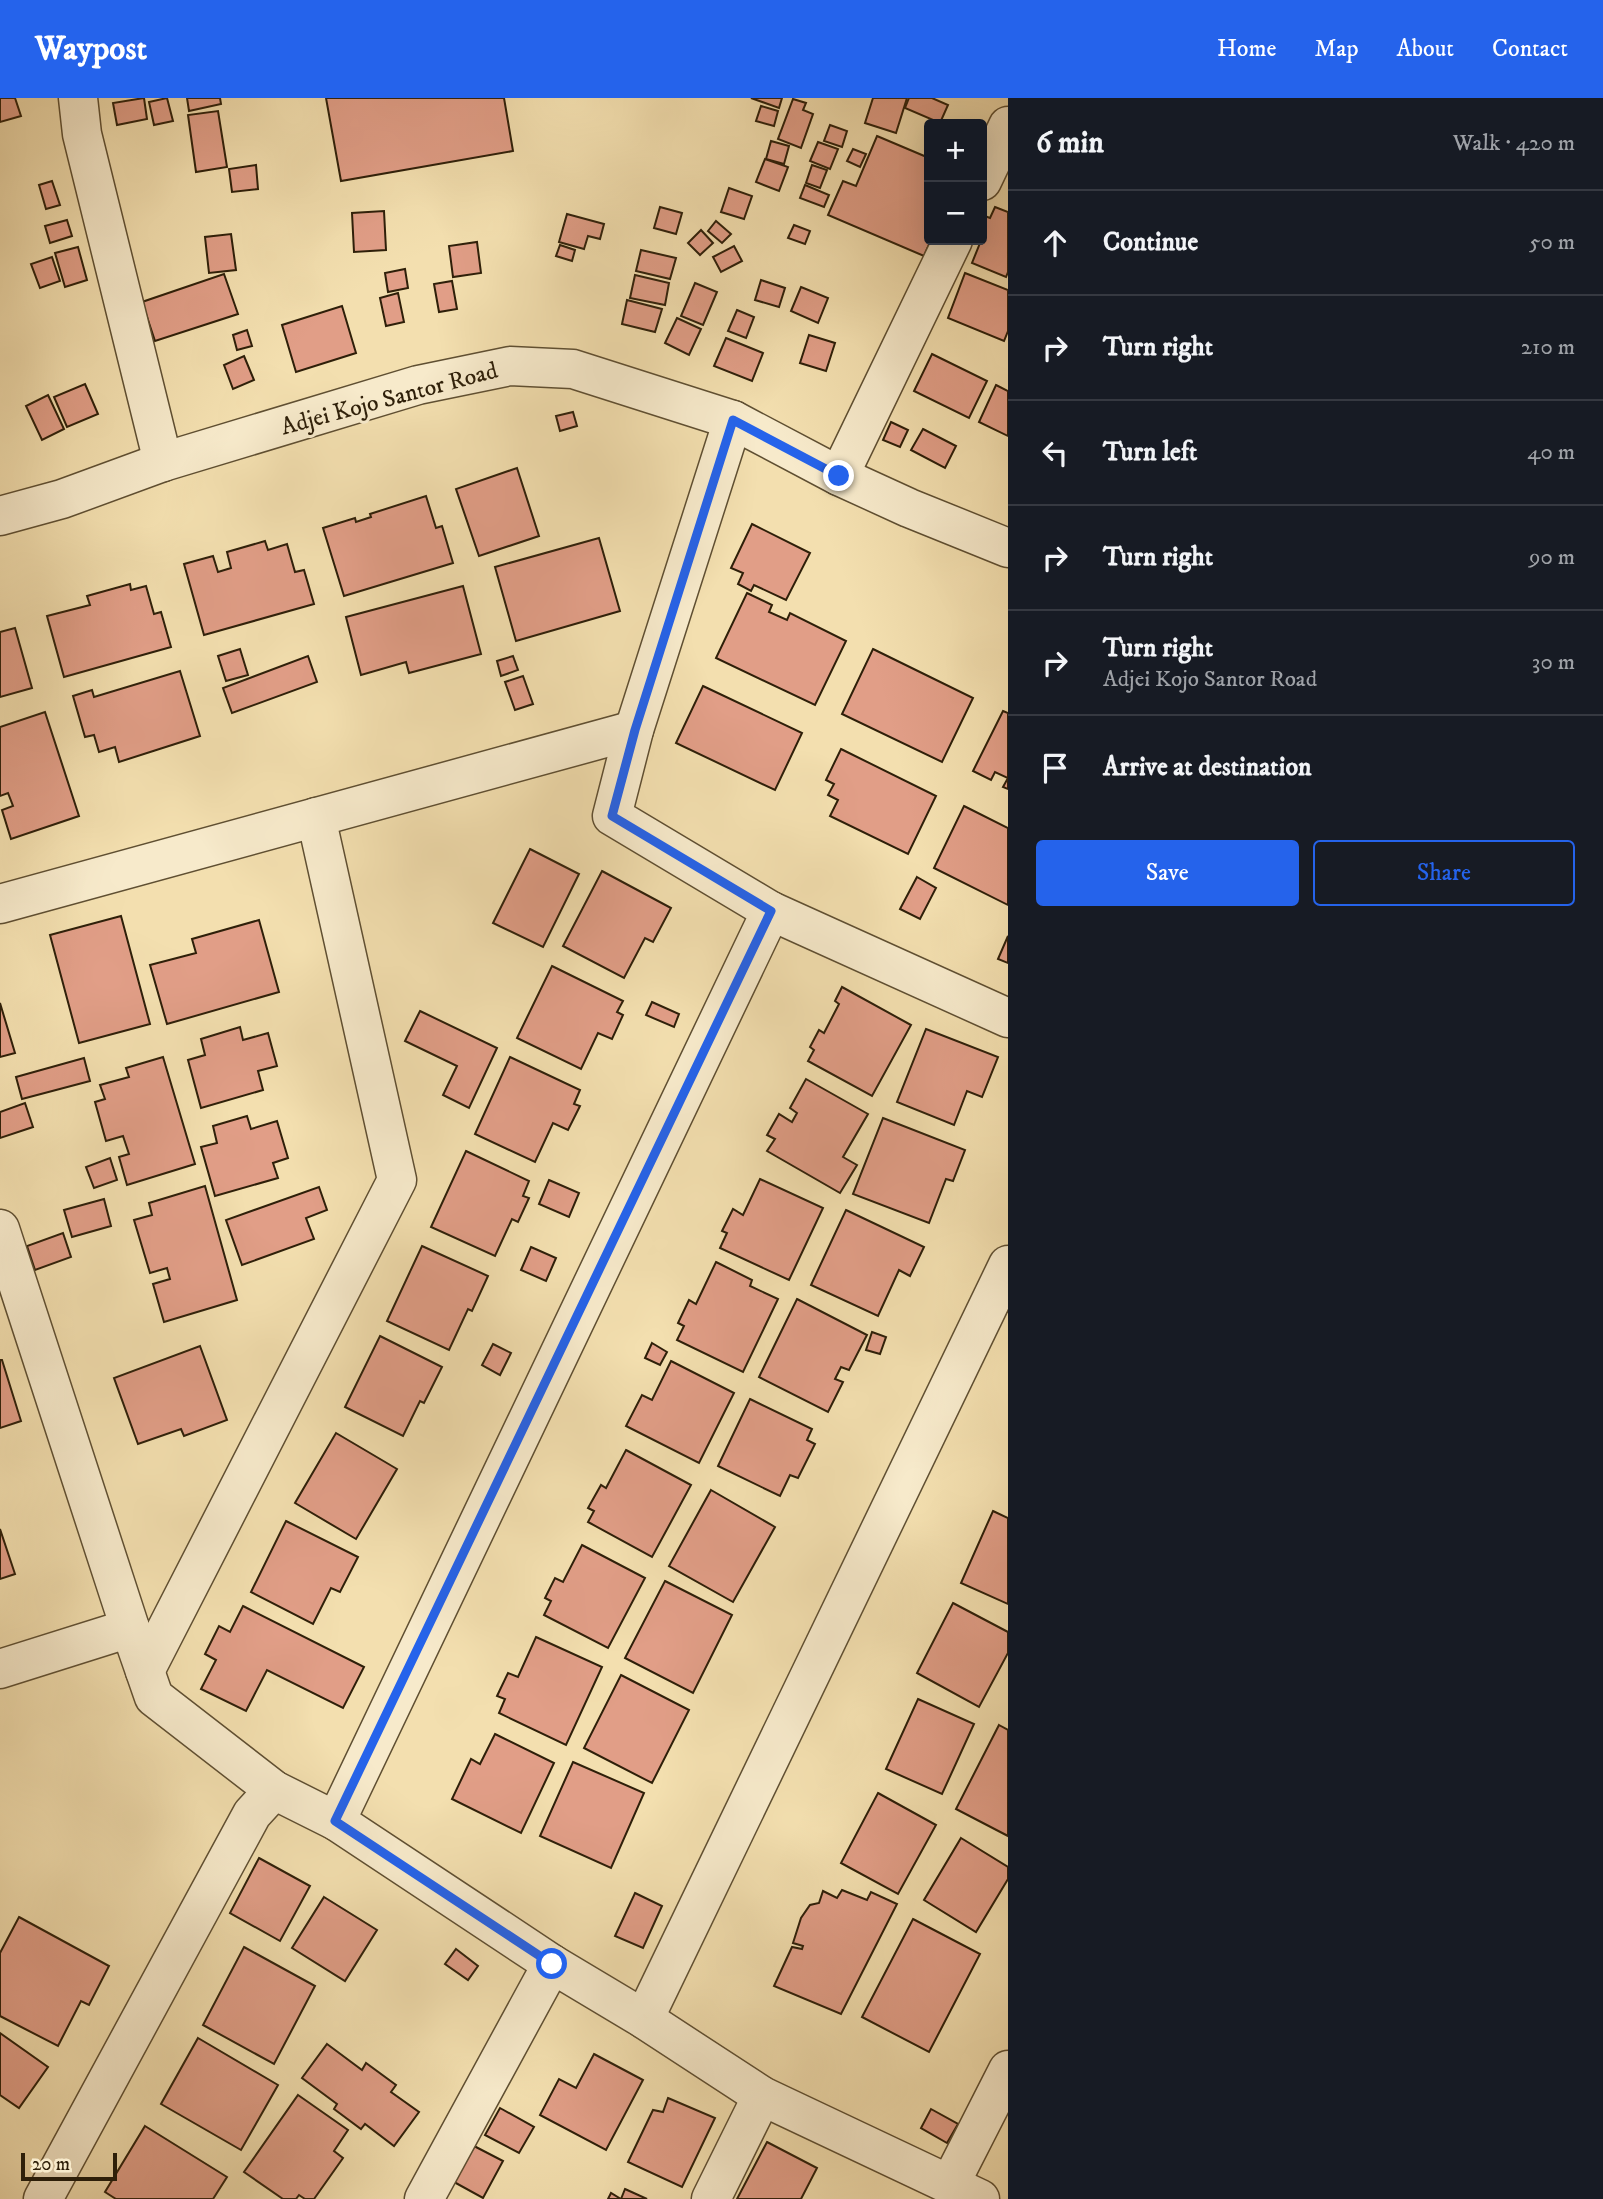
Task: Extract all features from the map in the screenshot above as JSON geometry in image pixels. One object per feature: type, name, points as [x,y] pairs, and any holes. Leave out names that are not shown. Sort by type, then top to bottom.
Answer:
[{"type":"street","points":[[78,98],[82,134],[163,462]]},
{"type":"street","points":[[987,170],[1008,126]]},
{"type":"street","points":[[839,476],[951,245]]},
{"type":"street","name":"Adjei Kojo Santor Road","points":[[0,516],[62,499],[163,462],[418,385],[510,366],[573,369],[733,420],[839,476],[1008,548]]},
{"type":"street","points":[[733,420],[635,730],[612,816],[771,911],[1008,1018]]},
{"type":"street","points":[[0,904],[635,730]]},
{"type":"street","points":[[145,1671],[397,1180],[316,817]]},
{"type":"street","points":[[335,1821],[771,911]]},
{"type":"street","points":[[0,1229],[8,1284],[154,1697],[274,1790],[335,1821],[552,1964],[644,2019],[762,2096],[965,2192],[1008,2070]]},
{"type":"street","points":[[644,2019],[1008,1265]]},
{"type":"street","points":[[0,1669],[130,1628]]},
{"type":"street","points":[[43,2199],[252,1814],[274,1790]]},
{"type":"street","points":[[424,2199],[552,1964]]},
{"type":"street","points":[[711,2199],[762,2096]]},
{"type":"building","points":[[0,98],[15,98],[21,116],[0,122]]},
{"type":"building","points":[[144,98],[147,119],[117,125],[113,103]]},
{"type":"building","points":[[167,98],[173,121],[154,125],[149,102]]},
{"type":"building","points":[[187,98],[220,98],[221,104],[189,111]]},
{"type":"building","points":[[326,98],[504,98],[513,151],[341,181]]},
{"type":"building","points":[[751,98],[782,98],[779,108]]},
{"type":"building","points":[[873,98],[907,98],[896,133],[865,123]]},
{"type":"building","points":[[909,98],[932,98],[948,105],[942,119],[931,119],[905,108]]},
{"type":"building","points":[[793,99],[806,103],[803,110],[813,114],[801,148],[778,139]]},
{"type":"building","points":[[761,106],[778,111],[774,126],[756,121]]},
{"type":"building","points":[[218,111],[227,167],[196,172],[188,115]]},
{"type":"building","points":[[830,125],[847,131],[842,147],[824,141]]},
{"type":"building","points":[[877,136],[924,156],[924,245],[929,245],[924,256],[828,215],[843,181],[856,186]]},
{"type":"building","points":[[771,141],[789,146],[784,164],[766,159]]},
{"type":"building","points":[[818,142],[838,149],[830,169],[810,161]]},
{"type":"building","points":[[853,149],[866,154],[860,167],[847,161]]},
{"type":"building","points":[[765,159],[788,167],[779,191],[756,182]]},
{"type":"building","points":[[256,165],[258,189],[232,192],[229,169]]},
{"type":"building","points":[[812,165],[827,170],[820,188],[806,183]]},
{"type":"building","points":[[52,181],[60,205],[46,209],[39,185]]},
{"type":"building","points":[[805,185],[829,195],[824,207],[800,198]]},
{"type":"building","points":[[729,188],[752,196],[744,219],[721,212]]},
{"type":"building","points":[[660,207],[682,213],[676,234],[654,228]]},
{"type":"building","points":[[995,207],[1008,212],[1006,277],[972,263],[979,245],[987,245],[987,217],[990,218]]},
{"type":"building","points":[[384,211],[386,250],[354,252],[352,213]]},
{"type":"building","points":[[567,214],[604,224],[600,239],[588,236],[584,249],[559,242]]},
{"type":"building","points":[[67,220],[72,236],[50,243],[45,226]]},
{"type":"building","points":[[716,221],[731,234],[722,243],[708,231]]},
{"type":"building","points":[[794,225],[810,231],[805,244],[788,238]]},
{"type":"building","points":[[701,230],[713,243],[700,255],[688,243]]},
{"type":"building","points":[[231,234],[236,270],[209,273],[205,237]]},
{"type":"building","points":[[477,242],[481,273],[453,277],[449,246]]},
{"type":"building","points":[[560,245],[575,250],[572,261],[556,256]]},
{"type":"building","points":[[734,246],[742,261],[721,272],[713,257]]},
{"type":"building","points":[[78,247],[87,280],[65,287],[55,253]]},
{"type":"building","points":[[641,250],[676,258],[670,279],[636,271]]},
{"type":"building","points":[[52,257],[60,281],[40,288],[31,264]]},
{"type":"building","points":[[405,269],[408,288],[388,292],[385,273]]},
{"type":"building","points":[[965,273],[1008,290],[1008,331],[1004,341],[948,318]]},
{"type":"building","points":[[224,274],[238,314],[155,341],[142,302]]},
{"type":"building","points":[[635,275],[669,283],[665,305],[630,298]]},
{"type":"building","points":[[761,280],[785,288],[779,307],[755,300]]},
{"type":"building","points":[[452,281],[457,309],[439,312],[434,284]]},
{"type":"building","points":[[695,283],[717,292],[703,325],[681,316]]},
{"type":"building","points":[[801,287],[828,298],[818,323],[791,311]]},
{"type":"building","points":[[398,293],[404,322],[386,326],[380,298]]},
{"type":"building","points":[[627,300],[662,309],[655,332],[622,324]]},
{"type":"building","points":[[342,306],[356,353],[296,372],[282,325]]},
{"type":"building","points":[[737,310],[754,317],[746,338],[728,331]]},
{"type":"building","points":[[677,318],[701,329],[689,355],[665,343]]},
{"type":"building","points":[[247,330],[252,346],[237,350],[233,335]]},
{"type":"building","points":[[809,335],[835,343],[826,371],[800,363]]},
{"type":"building","points":[[726,338],[763,353],[752,381],[714,366]]},
{"type":"building","points":[[932,354],[987,381],[969,418],[914,391]]},
{"type":"building","points":[[244,356],[254,380],[233,389],[224,365]]},
{"type":"building","points":[[85,384],[98,414],[67,427],[54,397]]},
{"type":"building","points":[[996,385],[1008,391],[1008,436],[979,422]]},
{"type":"building","points":[[48,395],[64,429],[42,440],[26,406]]},
{"type":"building","points":[[573,412],[577,426],[560,431],[556,416]]},
{"type":"building","points":[[891,422],[908,430],[900,447],[883,440]]},
{"type":"building","points":[[923,429],[956,446],[945,468],[911,450]]},
{"type":"building","points":[[517,468],[539,536],[479,556],[456,489]]},
{"type":"building","points":[[426,496],[436,528],[442,526],[453,563],[344,596],[323,528],[355,518],[356,522],[371,517],[370,514]]},
{"type":"building","points":[[752,524],[810,553],[786,600],[754,585],[751,591],[738,584],[743,573],[731,568]]},
{"type":"building","points":[[599,538],[620,611],[516,641],[495,567]]},
{"type":"building","points":[[265,541],[268,550],[287,544],[295,572],[304,570],[314,604],[204,635],[184,564],[213,556],[218,572],[231,568],[227,552]]},
{"type":"building","points":[[130,584],[131,590],[146,586],[154,614],[161,612],[171,647],[64,677],[47,616],[90,605],[87,596]]},
{"type":"building","points":[[463,586],[481,654],[409,673],[406,662],[361,675],[346,617]]},
{"type":"building","points":[[747,593],[772,605],[769,612],[787,620],[790,613],[846,641],[815,705],[716,658]]},
{"type":"building","points":[[15,628],[32,688],[0,697],[0,632]]},
{"type":"building","points":[[240,649],[248,675],[226,681],[218,656]]},
{"type":"building","points":[[873,649],[973,698],[942,762],[842,714]]},
{"type":"building","points":[[308,656],[317,682],[232,713],[223,688]]},
{"type":"building","points":[[513,656],[518,670],[501,676],[497,661]]},
{"type":"building","points":[[180,671],[200,736],[119,762],[115,747],[99,752],[94,735],[85,737],[73,696],[92,690],[94,697]]},
{"type":"building","points":[[523,676],[533,704],[515,710],[505,682]]},
{"type":"building","points":[[703,686],[802,733],[775,790],[676,743]]},
{"type":"building","points":[[1003,711],[1008,713],[1008,778],[995,772],[991,780],[973,771]]},
{"type":"building","points":[[45,712],[79,816],[11,839],[2,810],[13,806],[8,793],[0,796],[0,727]]},
{"type":"building","points":[[841,749],[936,796],[908,854],[830,816],[838,800],[828,795],[834,784],[826,780]]},
{"type":"building","points":[[964,806],[1008,828],[1008,905],[934,868]]},
{"type":"building","points":[[530,849],[579,874],[543,947],[493,923]]},
{"type":"building","points":[[602,871],[671,908],[653,942],[645,938],[624,978],[563,946]]},
{"type":"building","points":[[917,877],[936,888],[920,919],[900,909]]},
{"type":"building","points":[[121,916],[150,1024],[79,1043],[50,935]]},
{"type":"building","points":[[259,920],[279,992],[167,1024],[150,965],[196,953],[192,939]]},
{"type":"building","points":[[1008,936],[1008,963],[998,959]]},
{"type":"building","points":[[552,966],[623,1001],[617,1012],[623,1015],[612,1039],[598,1033],[581,1069],[517,1038]]},
{"type":"building","points":[[842,987],[911,1025],[872,1096],[808,1061],[814,1050],[810,1047],[819,1030],[824,1033],[839,1004],[835,1001]]},
{"type":"building","points":[[652,1002],[679,1014],[674,1027],[646,1015]]},
{"type":"building","points":[[0,1003],[15,1053],[0,1057]]},
{"type":"building","points":[[420,1011],[497,1048],[469,1108],[443,1095],[457,1066],[405,1041]]},
{"type":"building","points":[[240,1027],[243,1040],[268,1033],[277,1066],[258,1071],[263,1090],[201,1108],[188,1060],[205,1055],[201,1039]]},
{"type":"building","points":[[926,1029],[998,1057],[982,1097],[967,1091],[954,1125],[897,1102]]},
{"type":"building","points":[[163,1057],[195,1164],[127,1185],[119,1157],[129,1154],[123,1136],[106,1141],[95,1102],[105,1099],[100,1085],[129,1077],[126,1068]]},
{"type":"building","points":[[510,1057],[580,1090],[574,1104],[580,1106],[568,1130],[553,1123],[535,1162],[475,1134]]},
{"type":"building","points":[[84,1058],[90,1081],[22,1099],[16,1077]]},
{"type":"building","points":[[806,1079],[868,1114],[843,1157],[857,1165],[840,1193],[767,1151],[775,1139],[767,1135],[779,1114],[792,1122],[797,1113],[790,1108]]},
{"type":"building","points":[[25,1103],[33,1127],[0,1138],[0,1112]]},
{"type":"building","points":[[247,1116],[251,1129],[277,1121],[288,1158],[273,1163],[278,1178],[215,1196],[201,1147],[217,1143],[213,1126]]},
{"type":"building","points":[[883,1118],[965,1150],[953,1181],[946,1179],[929,1223],[853,1194]]},
{"type":"building","points":[[466,1151],[529,1181],[523,1196],[529,1198],[518,1222],[512,1219],[495,1256],[431,1227]]},
{"type":"building","points":[[110,1158],[117,1180],[94,1188],[86,1167]]},
{"type":"building","points":[[760,1179],[823,1208],[789,1280],[720,1248],[727,1233],[722,1231],[733,1209],[743,1215]]},
{"type":"building","points":[[549,1180],[579,1193],[569,1217],[539,1204]]},
{"type":"building","points":[[205,1186],[237,1300],[164,1322],[153,1284],[170,1279],[167,1268],[150,1273],[134,1220],[152,1215],[149,1203]]},
{"type":"building","points":[[319,1187],[327,1210],[306,1218],[314,1239],[242,1265],[226,1220]]},
{"type":"building","points":[[104,1199],[111,1226],[72,1237],[64,1210]]},
{"type":"building","points":[[846,1210],[924,1247],[910,1276],[899,1270],[878,1316],[811,1285]]},
{"type":"building","points":[[63,1233],[71,1257],[35,1270],[27,1246]]},
{"type":"building","points":[[422,1246],[488,1276],[472,1311],[468,1309],[449,1350],[387,1321]]},
{"type":"building","points":[[531,1247],[556,1258],[546,1281],[521,1270]]},
{"type":"building","points":[[716,1262],[752,1280],[750,1286],[778,1299],[743,1372],[677,1340],[684,1326],[678,1323],[689,1300],[696,1304]]},
{"type":"building","points":[[797,1299],[867,1335],[849,1370],[841,1367],[835,1379],[843,1382],[828,1412],[759,1377]]},
{"type":"building","points":[[872,1332],[886,1337],[880,1354],[866,1350]]},
{"type":"building","points":[[380,1336],[442,1367],[424,1403],[420,1401],[403,1436],[345,1407]]},
{"type":"building","points":[[652,1343],[667,1352],[660,1365],[645,1358]]},
{"type":"building","points":[[493,1344],[511,1353],[500,1375],[482,1365]]},
{"type":"building","points":[[200,1346],[227,1420],[184,1436],[181,1429],[138,1444],[114,1378]]},
{"type":"building","points":[[0,1360],[21,1421],[0,1428]]},
{"type":"building","points":[[671,1361],[734,1393],[699,1463],[626,1426],[642,1395],[652,1400]]},
{"type":"building","points":[[750,1399],[812,1429],[807,1440],[815,1444],[798,1478],[790,1475],[780,1496],[718,1466]]},
{"type":"building","points":[[336,1433],[397,1469],[356,1539],[295,1503]]},
{"type":"building","points":[[626,1450],[691,1485],[652,1557],[588,1522],[594,1511],[588,1508],[601,1485],[606,1488]]},
{"type":"building","points":[[711,1490],[775,1527],[733,1602],[669,1566]]},
{"type":"building","points":[[993,1511],[1008,1518],[1008,1604],[961,1583]]},
{"type":"building","points":[[286,1521],[358,1557],[340,1592],[331,1588],[313,1624],[251,1592]]},
{"type":"building","points":[[0,1529],[15,1574],[0,1579]]},
{"type":"building","points":[[582,1545],[645,1578],[608,1648],[544,1615],[551,1601],[545,1598],[555,1578],[563,1582]]},
{"type":"building","points":[[665,1581],[732,1615],[693,1693],[625,1658]]},
{"type":"building","points":[[953,1603],[1008,1632],[1008,1653],[979,1707],[917,1673]]},
{"type":"building","points":[[243,1606],[364,1667],[343,1708],[267,1670],[246,1711],[201,1689],[216,1660],[205,1654],[219,1626],[230,1632]]},
{"type":"building","points":[[536,1637],[602,1667],[566,1745],[499,1713],[505,1699],[497,1696],[508,1673],[518,1677]]},
{"type":"building","points":[[621,1675],[689,1710],[652,1783],[584,1748]]},
{"type":"building","points":[[918,1699],[974,1724],[942,1794],[886,1769]]},
{"type":"building","points":[[999,1725],[1008,1730],[1008,1836],[956,1809]]},
{"type":"building","points":[[495,1734],[554,1763],[521,1833],[452,1799],[471,1759],[480,1764]]},
{"type":"building","points":[[573,1762],[644,1793],[611,1868],[540,1836]]},
{"type":"building","points":[[878,1793],[936,1825],[898,1894],[841,1863]]},
{"type":"building","points":[[961,1838],[1008,1867],[1008,1879],[976,1932],[924,1900]]},
{"type":"building","points":[[259,1858],[310,1886],[280,1941],[230,1913]]},
{"type":"building","points":[[842,1890],[867,1900],[871,1892],[897,1904],[841,2014],[774,1986],[792,1947],[802,1949],[803,1946],[793,1943],[801,1918],[810,1905],[819,1903],[823,1891],[837,1898]]},
{"type":"building","points":[[635,1893],[662,1906],[643,1948],[615,1936]]},
{"type":"building","points":[[324,1897],[377,1930],[345,1981],[292,1948]]},
{"type":"building","points":[[19,1917],[109,1966],[89,2005],[81,2001],[58,2046],[0,2016],[0,1953]]},
{"type":"building","points":[[913,1919],[980,1954],[929,2052],[862,2017]]},
{"type":"building","points":[[244,1947],[315,1986],[274,2064],[203,2025]]},
{"type":"building","points":[[456,1949],[478,1966],[468,1980],[445,1964]]},
{"type":"building","points":[[0,2033],[48,2067],[19,2108],[0,2095]]},
{"type":"building","points":[[198,2038],[278,2085],[241,2150],[161,2104]]},
{"type":"building","points":[[327,2044],[362,2070],[366,2063],[396,2085],[391,2092],[419,2112],[394,2146],[365,2124],[361,2129],[334,2109],[337,2104],[302,2078]]},
{"type":"building","points":[[594,2054],[643,2080],[606,2150],[540,2115],[559,2079],[576,2088]]},
{"type":"building","points":[[298,2095],[348,2130],[334,2151],[343,2158],[314,2199],[305,2199],[299,2195],[296,2199],[283,2199],[244,2172]]},
{"type":"building","points":[[668,2098],[715,2118],[682,2187],[628,2162],[653,2110],[663,2112]]},
{"type":"building","points":[[500,2108],[534,2127],[519,2153],[485,2135]]},
{"type":"building","points":[[931,2109],[958,2124],[947,2143],[921,2128]]},
{"type":"building","points":[[145,2126],[227,2177],[213,2199],[116,2199],[105,2192]]},
{"type":"building","points":[[767,2142],[817,2168],[801,2199],[737,2199]]},
{"type":"building","points":[[474,2146],[503,2161],[483,2198],[454,2182]]},
{"type":"building","points":[[625,2189],[647,2199],[621,2199]]},
{"type":"building","points":[[611,2193],[621,2199],[608,2199]]},
{"type":"route","points":[[552,1964],[335,1821],[771,911],[612,816],[635,730],[733,420],[839,476]]}]
